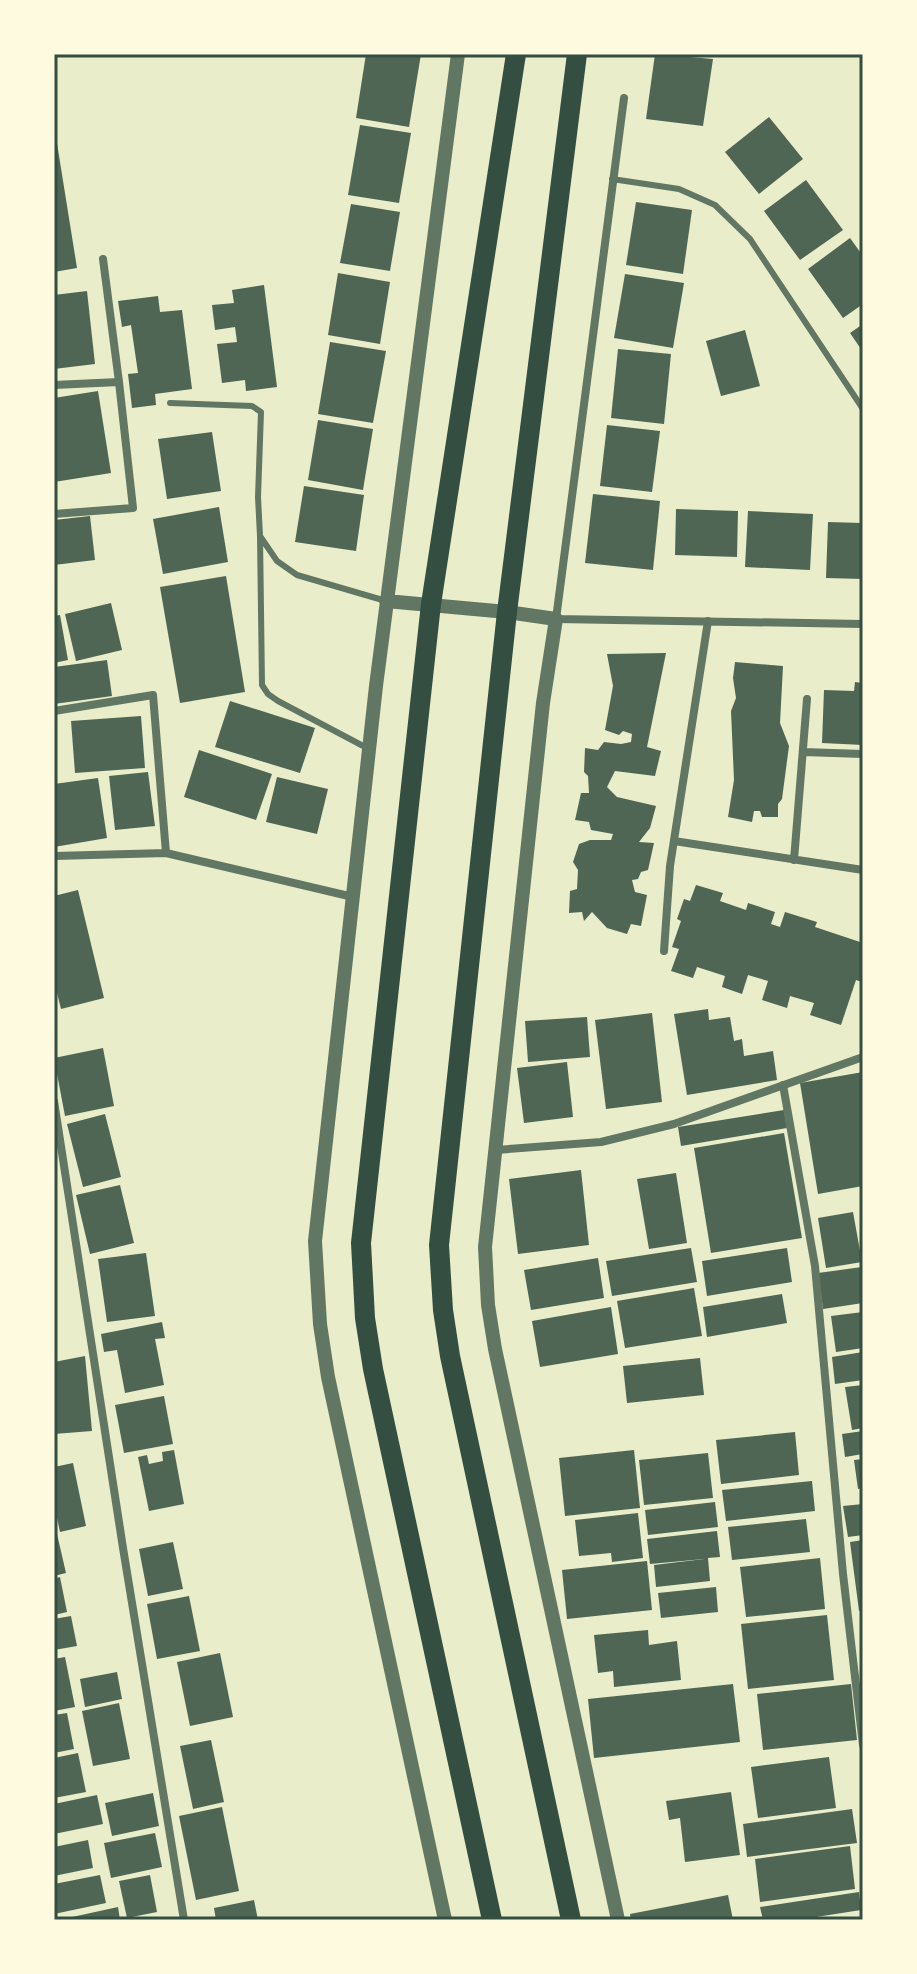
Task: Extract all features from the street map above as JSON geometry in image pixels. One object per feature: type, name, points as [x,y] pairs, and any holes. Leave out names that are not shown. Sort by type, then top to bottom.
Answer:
[{"type":"main road","points":[[492,1920],[373,1369],[365,1318],[361,1243],[431,604],[516,54]]},
{"type":"main road","points":[[571,1920],[450,1356],[443,1310],[439,1245],[507,612],[577,54]]},
{"type":"street","points":[[445,1920],[331,1393],[320,1324],[315,1241],[386,601],[458,54]]},
{"type":"street","points":[[618,1920],[495,1349],[488,1305],[485,1247],[543,703],[624,98]]},
{"type":"street","points":[[54,514],[133,508],[103,259]]},
{"type":"street","points":[[54,385],[119,382]]},
{"type":"street","points":[[386,601],[556,619],[863,624]]},
{"type":"street","points":[[664,951],[674,841],[708,621]]},
{"type":"street","points":[[54,711],[153,695],[166,853]]},
{"type":"street","points":[[794,860],[807,699]]},
{"type":"street","points":[[803,752],[863,754]]},
{"type":"street","points":[[674,841],[863,870]]},
{"type":"street","points":[[54,856],[166,853],[353,897]]},
{"type":"street","points":[[496,1150],[601,1142],[674,1124],[863,1057]]},
{"type":"street","points":[[783,1085],[815,1266],[843,1574],[863,1745]]},
{"type":"street","points":[[54,1101],[184,1920]]},
{"type":"lane","points":[[612,179],[679,189],[715,205],[750,239],[863,409]]},
{"type":"lane","points":[[170,403],[252,406],[261,412],[258,497],[262,685],[278,701],[369,749]]},
{"type":"lane","points":[[260,536],[277,561],[297,575],[386,601]]},
{"type":"building","points":[[366,54],[421,54],[409,127],[356,118]]},
{"type":"building","points":[[655,54],[713,59],[703,126],[646,119]]},
{"type":"building","points":[[769,117],[803,159],[759,194],[725,152]]},
{"type":"building","points":[[360,125],[411,133],[399,203],[348,195]]},
{"type":"building","points":[[54,138],[77,268],[54,272]]},
{"type":"building","points":[[806,180],[843,230],[800,260],[764,211]]},
{"type":"building","points":[[636,202],[692,210],[683,274],[626,265]]},
{"type":"building","points":[[351,204],[400,212],[390,271],[340,263]]},
{"type":"building","points":[[850,238],[863,256],[863,304],[843,318],[808,269]]},
{"type":"building","points":[[338,273],[390,282],[380,344],[328,335]]},
{"type":"building","points":[[625,274],[684,283],[673,348],[614,338]]},
{"type":"building","points":[[264,285],[277,387],[246,391],[245,380],[222,383],[217,344],[237,342],[235,327],[215,330],[212,305],[234,303],[232,290]]},
{"type":"building","points":[[87,291],[95,364],[54,369],[54,295]]},
{"type":"building","points":[[158,296],[160,312],[182,310],[192,389],[155,394],[156,405],[132,408],[128,374],[138,373],[131,325],[122,327],[118,301]]},
{"type":"building","points":[[863,324],[863,352],[850,333]]},
{"type":"building","points":[[745,330],[760,386],[721,396],[706,341]]},
{"type":"building","points":[[330,342],[386,351],[373,423],[318,414]]},
{"type":"building","points":[[618,349],[671,354],[664,424],[611,418]]},
{"type":"building","points":[[98,391],[111,473],[54,482],[54,398]]},
{"type":"building","points":[[318,420],[373,429],[363,490],[308,480]]},
{"type":"building","points":[[607,425],[660,431],[652,492],[600,486]]},
{"type":"building","points":[[212,432],[221,491],[167,499],[158,439]]},
{"type":"building","points":[[304,486],[364,495],[356,551],[295,542]]},
{"type":"building","points":[[593,494],[660,501],[653,570],[585,563]]},
{"type":"building","points":[[219,507],[228,562],[163,574],[153,519]]},
{"type":"building","points":[[676,509],[738,511],[737,557],[675,555]]},
{"type":"building","points":[[748,511],[813,514],[810,570],[745,567]]},
{"type":"building","points":[[90,516],[95,560],[54,565],[54,520]]},
{"type":"building","points":[[828,522],[863,523],[863,579],[826,578]]},
{"type":"building","points":[[226,576],[245,692],[180,703],[160,587]]},
{"type":"building","points":[[111,603],[122,650],[76,661],[65,614]]},
{"type":"building","points":[[60,615],[68,660],[54,663],[54,616]]},
{"type":"building","points":[[666,653],[647,747],[661,751],[655,776],[615,771],[607,787],[617,797],[656,806],[650,828],[639,842],[654,843],[648,870],[632,880],[635,892],[647,895],[641,926],[631,924],[627,934],[607,928],[592,912],[584,921],[582,912],[569,913],[570,891],[577,889],[578,870],[573,862],[579,844],[590,840],[611,840],[613,834],[591,830],[589,822],[575,820],[581,793],[589,793],[588,776],[584,772],[585,748],[598,750],[604,742],[631,742],[632,734],[623,731],[619,735],[605,730],[613,686],[607,654]]},
{"type":"building","points":[[107,660],[112,696],[54,704],[54,667]]},
{"type":"building","points":[[735,662],[783,666],[780,723],[789,746],[782,799],[778,804],[778,817],[762,817],[760,811],[754,811],[752,822],[728,817],[734,780],[731,711],[736,698],[733,678]]},
{"type":"building","points":[[855,682],[863,683],[863,745],[822,743],[824,690],[854,691]]},
{"type":"building","points":[[230,701],[315,728],[300,773],[215,747]]},
{"type":"building","points":[[141,716],[145,768],[75,773],[71,721]]},
{"type":"building","points":[[199,750],[272,774],[256,820],[184,797]]},
{"type":"building","points":[[148,772],[155,826],[115,830],[109,776]]},
{"type":"building","points":[[277,777],[328,789],[317,834],[266,822]]},
{"type":"building","points":[[98,778],[107,838],[54,847],[54,784]]},
{"type":"building","points":[[696,885],[723,893],[720,901],[746,910],[748,903],[775,912],[771,924],[780,927],[785,912],[817,922],[815,927],[863,943],[862,982],[856,980],[841,1025],[810,1015],[814,1003],[790,996],[787,1008],[762,1000],[768,981],[748,975],[742,994],[722,987],[725,976],[697,967],[693,978],[671,971],[679,949],[672,947],[681,921],[677,919],[684,899],[690,901]]},
{"type":"building","points":[[78,890],[104,998],[61,1009],[54,981],[54,896]]},
{"type":"building","points":[[708,1009],[709,1020],[730,1017],[734,1041],[742,1039],[744,1056],[773,1051],[777,1080],[687,1095],[674,1014]]},
{"type":"building","points":[[652,1013],[662,1102],[606,1109],[595,1020]]},
{"type":"building","points":[[587,1017],[590,1057],[528,1062],[525,1021]]},
{"type":"building","points":[[103,1048],[114,1106],[65,1116],[54,1058]]},
{"type":"building","points":[[567,1062],[573,1117],[524,1123],[517,1068]]},
{"type":"building","points":[[863,1072],[863,1186],[818,1194],[800,1083]]},
{"type":"building","points":[[784,1110],[787,1128],[681,1146],[678,1127]]},
{"type":"building","points":[[105,1114],[121,1177],[83,1187],[67,1124]]},
{"type":"building","points":[[784,1133],[802,1238],[711,1253],[694,1148]]},
{"type":"building","points":[[581,1170],[589,1245],[518,1254],[509,1179]]},
{"type":"building","points":[[676,1173],[687,1243],[649,1249],[637,1179]]},
{"type":"building","points":[[120,1185],[134,1243],[90,1254],[76,1195]]},
{"type":"building","points":[[853,1212],[862,1262],[826,1268],[818,1218]]},
{"type":"building","points":[[691,1248],[697,1282],[612,1296],[606,1261]]},
{"type":"building","points":[[787,1248],[792,1282],[707,1296],[702,1261]]},
{"type":"building","points":[[146,1253],[155,1316],[107,1322],[98,1259]]},
{"type":"building","points":[[598,1258],[604,1298],[531,1310],[524,1270]]},
{"type":"building","points":[[862,1267],[863,1303],[823,1309],[818,1273]]},
{"type":"building","points":[[694,1288],[702,1336],[625,1348],[617,1301]]},
{"type":"building","points":[[782,1294],[787,1323],[707,1337],[703,1307]]},
{"type":"building","points":[[611,1307],[618,1354],[540,1367],[532,1321]]},
{"type":"building","points":[[863,1312],[863,1348],[836,1352],[831,1316]]},
{"type":"building","points":[[162,1322],[165,1338],[155,1339],[164,1385],[125,1393],[117,1350],[104,1352],[101,1334]]},
{"type":"building","points":[[863,1352],[863,1380],[835,1384],[832,1357]]},
{"type":"building","points":[[85,1356],[92,1431],[54,1434],[54,1362]]},
{"type":"building","points":[[700,1358],[704,1395],[627,1403],[623,1366]]},
{"type":"building","points":[[863,1385],[863,1428],[852,1430],[845,1387]]},
{"type":"building","points":[[164,1396],[173,1444],[124,1453],[115,1405]]},
{"type":"building","points":[[863,1431],[863,1454],[845,1457],[842,1434]]},
{"type":"building","points":[[795,1432],[799,1475],[721,1484],[716,1440]]},
{"type":"building","points":[[174,1450],[184,1504],[149,1511],[138,1457],[147,1455],[149,1464],[163,1461],[162,1452]]},
{"type":"building","points":[[634,1450],[640,1508],[565,1516],[559,1458]]},
{"type":"building","points":[[708,1453],[713,1498],[644,1505],[639,1460]]},
{"type":"building","points":[[863,1459],[863,1488],[858,1489],[854,1460]]},
{"type":"building","points":[[73,1463],[86,1526],[60,1532],[54,1503],[54,1467]]},
{"type":"building","points":[[812,1481],[815,1511],[726,1521],[722,1490]]},
{"type":"building","points":[[715,1502],[718,1527],[648,1535],[645,1510]]},
{"type":"building","points":[[863,1504],[863,1535],[848,1537],[843,1506]]},
{"type":"building","points":[[638,1513],[643,1558],[612,1562],[611,1553],[579,1556],[575,1520]]},
{"type":"building","points":[[806,1519],[810,1552],[732,1560],[728,1527]]},
{"type":"building","points":[[54,1521],[66,1573],[54,1576]]},
{"type":"building","points":[[717,1531],[720,1557],[708,1558],[710,1581],[656,1587],[654,1565],[704,1559],[650,1564],[647,1539]]},
{"type":"building","points":[[863,1540],[863,1610],[859,1611],[850,1542]]},
{"type":"building","points":[[173,1542],[183,1589],[148,1596],[139,1549]]},
{"type":"building","points":[[820,1558],[825,1609],[746,1617],[740,1567]]},
{"type":"building","points":[[647,1561],[652,1610],[567,1619],[562,1570]]},
{"type":"building","points":[[60,1577],[67,1612],[54,1615],[54,1579]]},
{"type":"building","points":[[716,1587],[718,1612],[661,1618],[658,1593]]},
{"type":"building","points":[[189,1596],[200,1651],[157,1659],[147,1604]]},
{"type":"building","points":[[827,1615],[834,1680],[748,1689],[741,1624]]},
{"type":"building","points":[[71,1616],[77,1646],[54,1650],[54,1619]]},
{"type":"building","points":[[648,1630],[649,1645],[677,1641],[681,1680],[614,1687],[613,1671],[598,1673],[594,1635]]},
{"type":"building","points":[[220,1653],[233,1717],[190,1726],[177,1662]]},
{"type":"building","points":[[65,1657],[75,1707],[54,1711],[54,1659]]},
{"type":"building","points":[[117,1672],[122,1699],[85,1707],[80,1679]]},
{"type":"building","points":[[733,1684],[740,1742],[594,1758],[588,1699]]},
{"type":"building","points":[[851,1684],[857,1740],[763,1750],[757,1694]]},
{"type":"building","points":[[119,1703],[130,1759],[93,1766],[82,1711]]},
{"type":"building","points":[[67,1713],[74,1749],[54,1753],[54,1715]]},
{"type":"building","points":[[211,1740],[224,1802],[193,1809],[180,1746]]},
{"type":"building","points":[[78,1753],[86,1792],[54,1798],[54,1758]]},
{"type":"building","points":[[829,1757],[836,1808],[758,1818],[751,1767]]},
{"type":"building","points":[[731,1792],[740,1855],[685,1862],[680,1818],[669,1820],[666,1801]]},
{"type":"building","points":[[153,1793],[159,1826],[112,1836],[105,1803]]},
{"type":"building","points":[[97,1795],[103,1824],[54,1834],[54,1804]]},
{"type":"building","points":[[222,1807],[239,1891],[196,1900],[179,1816]]},
{"type":"building","points":[[852,1809],[857,1843],[747,1857],[743,1824]]},
{"type":"building","points":[[155,1833],[162,1867],[111,1878],[104,1843]]},
{"type":"building","points":[[88,1840],[93,1868],[54,1876],[54,1847]]},
{"type":"building","points":[[850,1846],[855,1889],[760,1902],[755,1859]]},
{"type":"building","points":[[100,1875],[106,1903],[54,1914],[54,1884]]},
{"type":"building","points":[[150,1875],[157,1912],[127,1918],[119,1881]]},
{"type":"building","points":[[859,1892],[861,1910],[797,1920],[763,1920],[760,1907]]},
{"type":"building","points":[[728,1895],[733,1920],[631,1920],[630,1914]]},
{"type":"building","points":[[254,1900],[258,1920],[216,1920],[214,1908]]},
{"type":"building","points":[[118,1907],[120,1920],[63,1920],[63,1919]]}]
